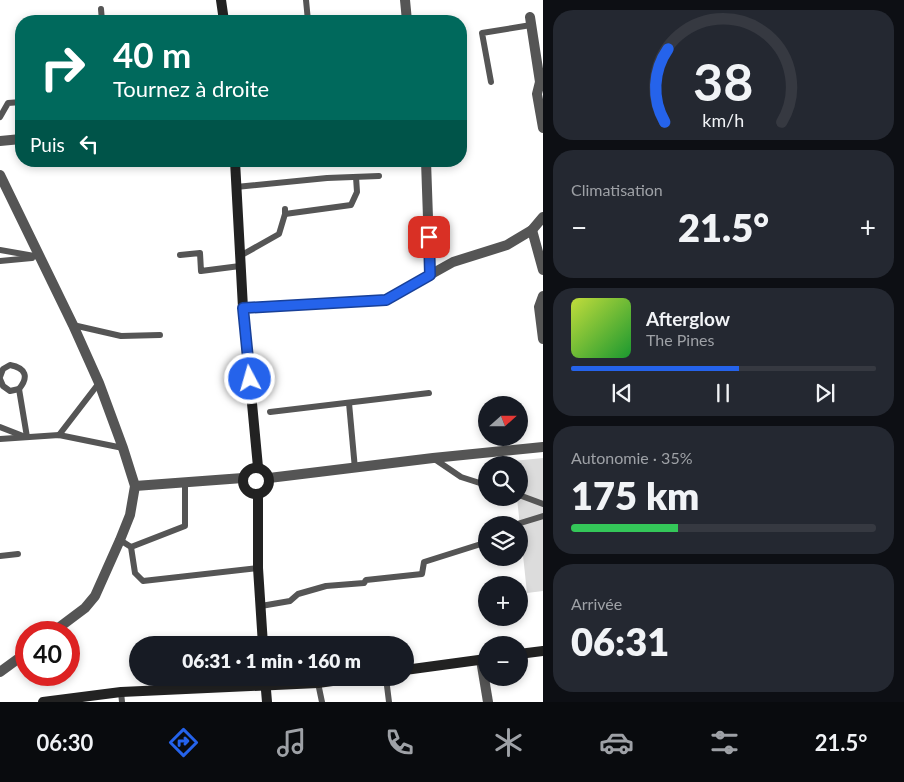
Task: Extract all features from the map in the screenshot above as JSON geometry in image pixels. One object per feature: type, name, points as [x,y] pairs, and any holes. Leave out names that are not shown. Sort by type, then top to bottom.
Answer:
[{"type":"street","points":[[221,0],[223,15]]},
{"type":"street","points":[[405,0],[406,15]]},
{"type":"street","points":[[530,21],[540,60],[540,82],[537,94],[543,128]]},
{"type":"street","points":[[0,141],[15,140]]},
{"type":"street","points":[[235,167],[243,308],[258,467]]},
{"type":"street","points":[[426,167],[430,275]]},
{"type":"street","points":[[0,175],[99,383],[124,448],[135,486],[130,516],[94,596],[85,608],[68,621]]},
{"type":"street","points":[[243,308],[386,300],[454,262],[507,245],[532,230],[543,217]]},
{"type":"street","points":[[532,230],[543,270]]},
{"type":"street","points":[[543,296],[539,307],[543,339]]},
{"type":"street","points":[[270,478],[543,447]]},
{"type":"street","points":[[258,467],[266,471],[270,478],[270,483],[266,490],[258,494],[248,492],[243,484],[243,478],[248,470],[258,467]]},
{"type":"street","points":[[135,486],[243,478]]},
{"type":"street","points":[[258,494],[258,568],[263,636]]},
{"type":"street","points":[[528,653],[543,651]]},
{"type":"street","points":[[0,672],[15,661]]},
{"type":"street","points":[[414,669],[478,661]]},
{"type":"street","points":[[43,702],[122,697],[220,686]]},
{"type":"street","points":[[265,686],[267,702]]},
{"type":"street","points":[[486,686],[488,702]]},
{"type":"lane","points":[[306,0],[307,15]]},
{"type":"lane","points":[[101,9],[102,15]]},
{"type":"lane","points":[[491,82],[482,33],[530,21]]},
{"type":"lane","points":[[0,117],[8,103],[15,102]]},
{"type":"lane","points":[[236,187],[327,178],[379,176]]},
{"type":"lane","points":[[180,255],[200,253],[201,271],[240,261],[279,234],[285,211],[351,205],[357,192],[356,177]]},
{"type":"lane","points":[[0,250],[40,257]]},
{"type":"lane","points":[[0,261],[40,257]]},
{"type":"lane","points":[[73,325],[121,336],[160,335]]},
{"type":"lane","points":[[10,365],[19,366],[24,373],[25,382],[19,389],[10,391],[3,386],[0,378],[3,369],[10,365]]},
{"type":"lane","points":[[59,435],[99,383]]},
{"type":"lane","points":[[19,389],[27,437]]},
{"type":"lane","points":[[270,412],[429,393]]},
{"type":"lane","points":[[349,403],[355,469]]},
{"type":"lane","points":[[0,427],[27,437]]},
{"type":"lane","points":[[0,440],[59,435],[124,448]]},
{"type":"lane","points":[[433,458],[461,477],[478,482]]},
{"type":"lane","points":[[131,547],[185,526],[184,482]]},
{"type":"lane","points":[[528,499],[543,504]]},
{"type":"lane","points":[[528,521],[543,516]]},
{"type":"lane","points":[[120,540],[131,547],[135,573],[143,581],[258,568]]},
{"type":"lane","points":[[261,606],[290,601],[298,594],[326,586],[364,584],[366,580],[422,574],[424,562],[478,545]]},
{"type":"lane","points":[[0,556],[18,554]]},
{"type":"lane","points":[[319,686],[322,702]]},
{"type":"lane","points":[[387,686],[389,702]]},
{"type":"shaded area","points":[[543,458],[543,591],[528,593],[528,576],[525,576],[524,566],[528,566],[528,516],[519,516],[518,506],[528,506],[528,460]]},
{"type":"route","points":[[250,379],[243,308],[386,300],[430,275],[429,237]]}]
